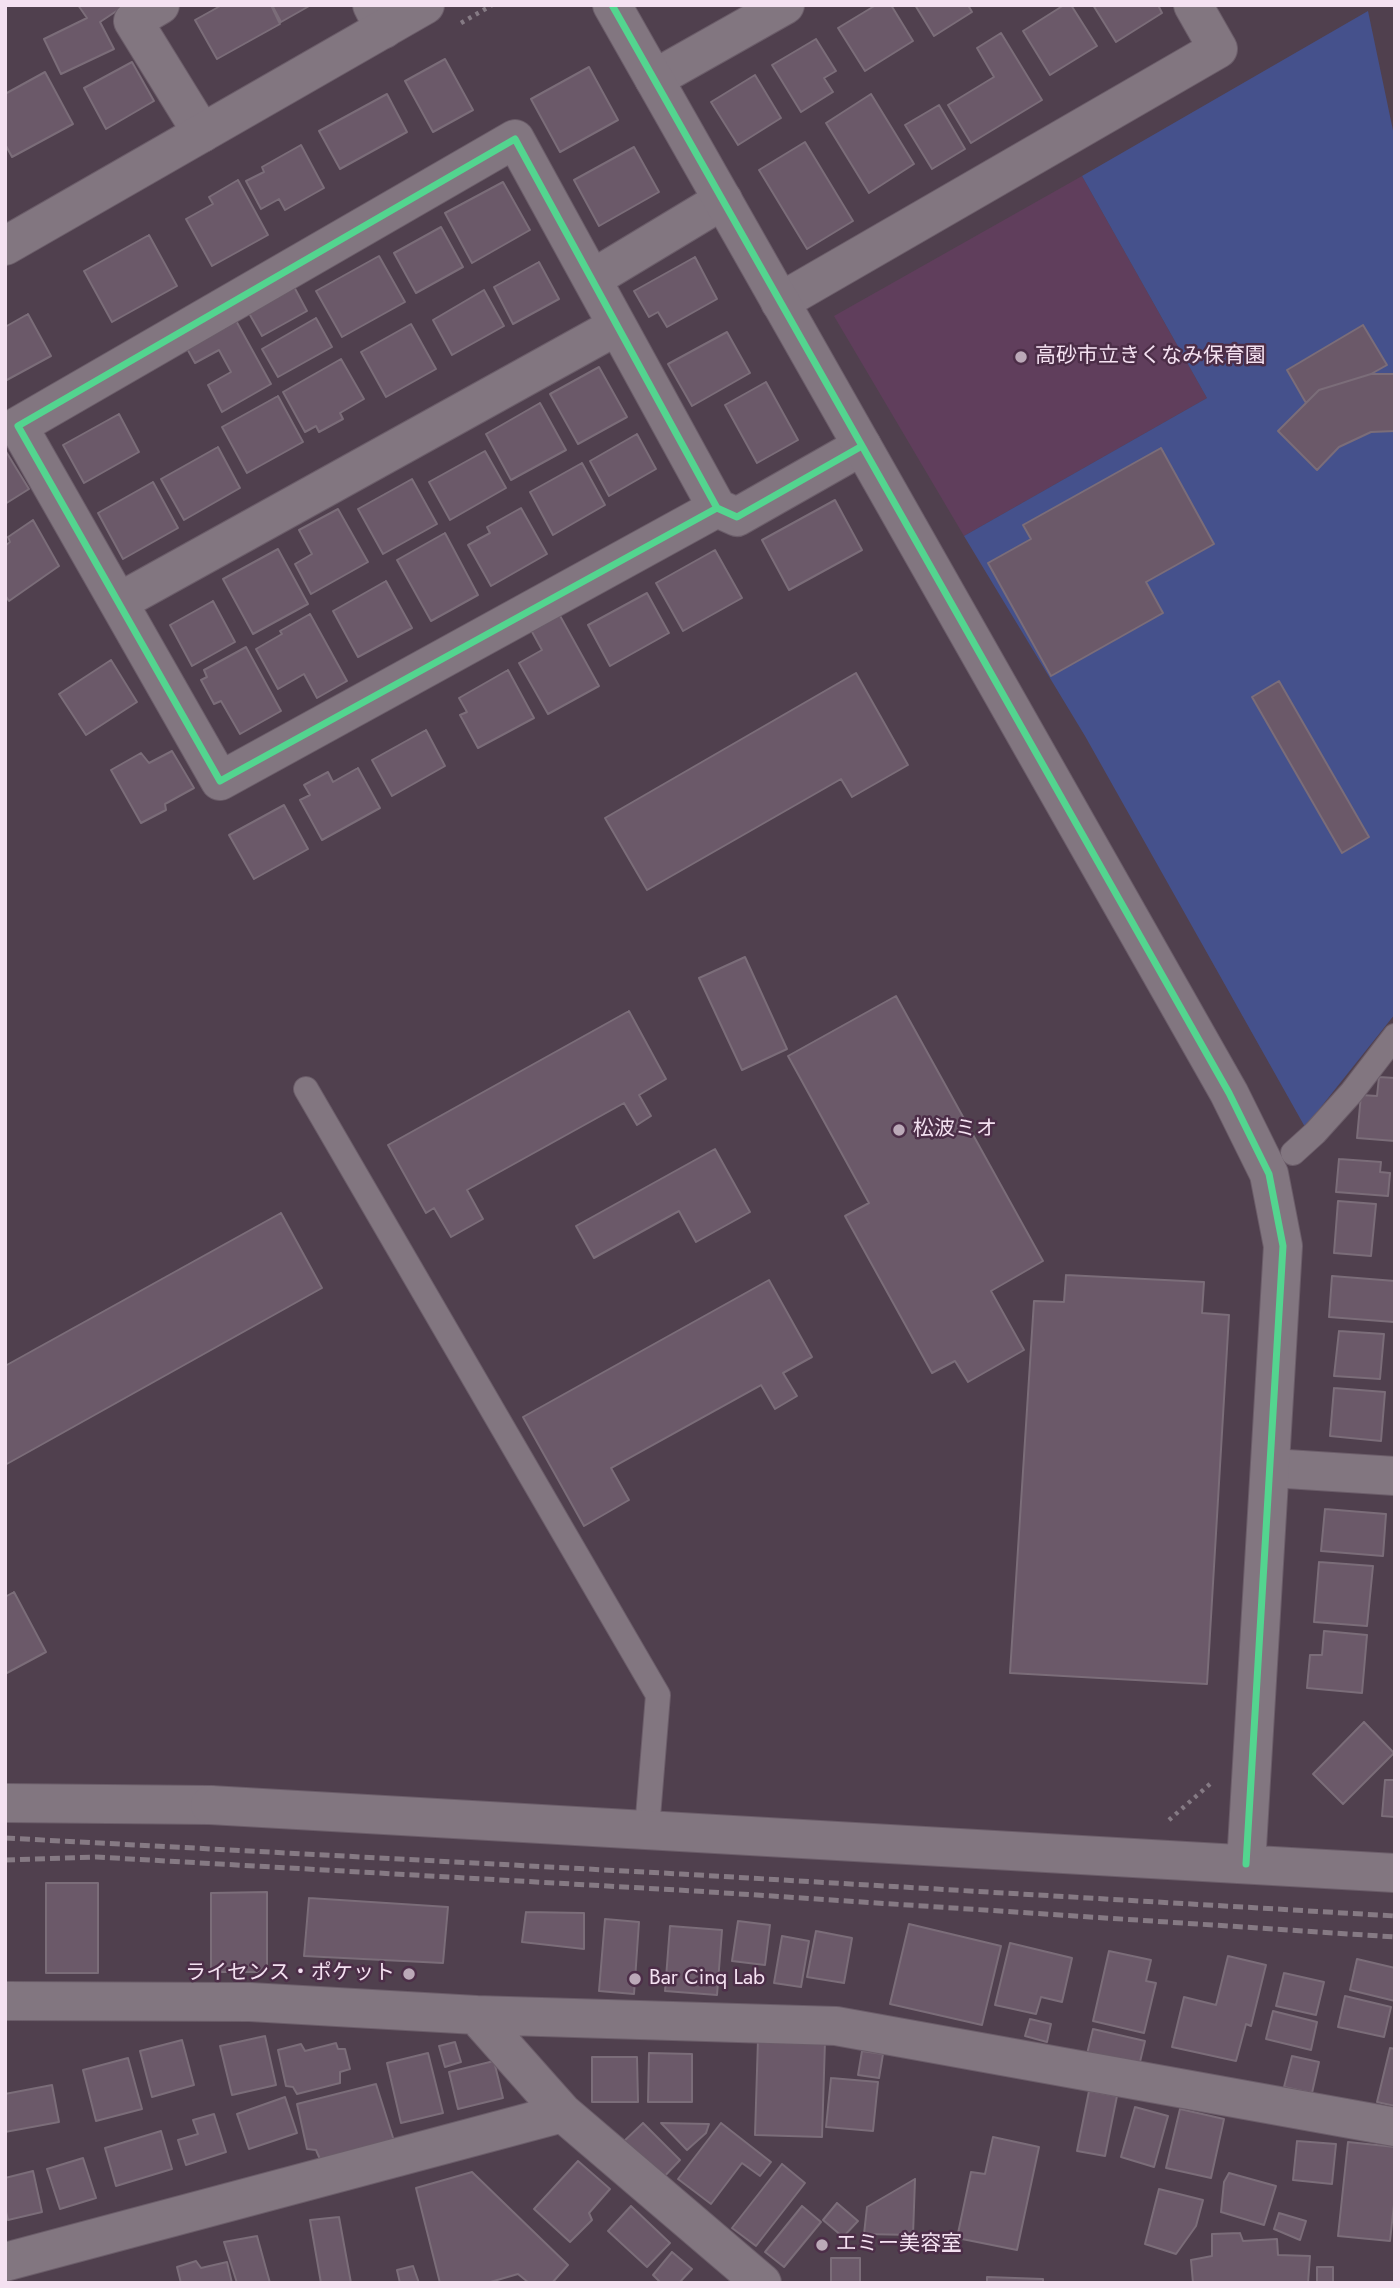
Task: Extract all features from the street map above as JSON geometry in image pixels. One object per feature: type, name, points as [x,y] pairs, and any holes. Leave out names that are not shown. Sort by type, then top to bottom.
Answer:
[{"type":"street","points":[[160,5],[133,21],[202,133]]},
{"type":"street","points":[[5,246],[202,133],[378,17],[425,5]]},
{"type":"street","points":[[612,5],[1229,1093],[1269,1174],[1283,1246],[1246,1864]]},
{"type":"street","points":[[654,79],[785,5]]},
{"type":"street","points":[[780,302],[1218,48],[1193,5]]},
{"type":"street","points":[[717,508],[220,781],[18,426],[515,139],[717,508],[737,517],[862,446]]},
{"type":"street","points":[[592,279],[723,200]]},
{"type":"street","points":[[118,602],[617,326]]},
{"type":"street","points":[[1271,1468],[1395,1476]]},
{"type":"street","points":[[5,1803],[210,1805],[1395,1873]]},
{"type":"street","points":[[5,2001],[250,2002],[476,2015],[836,2025],[1395,2127]]},
{"type":"street","points":[[476,2015],[563,2113],[762,2283]]},
{"type":"street","points":[[5,2262],[563,2113]]},
{"type":"lane","points":[[1293,1153],[1352,1092],[1395,1036]]},
{"type":"lane","points":[[306,1089],[658,1695],[647,1829]]},
{"type":"shaded area","name":"高砂市立きくなみ保育園","points":[[1082,176],[1207,398],[964,536],[834,316]]},
{"type":"water","points":[[1368,11],[1395,140],[1395,1014],[1305,1127],[1085,736],[964,536],[1207,398],[1082,176]]},
{"type":"building","points":[[78,5],[124,6],[100,22],[114,49],[61,74],[44,39],[87,18]]},
{"type":"building","points":[[222,5],[271,5],[280,24],[217,59],[195,20]]},
{"type":"building","points":[[272,5],[311,5],[281,22]]},
{"type":"building","points":[[876,5],[891,5],[913,41],[865,71],[838,28]]},
{"type":"building","points":[[915,5],[968,5],[972,12],[934,36]]},
{"type":"building","points":[[1064,5],[1071,5],[1097,46],[1050,75],[1023,31]]},
{"type":"building","points":[[1093,5],[1158,5],[1162,13],[1116,42]]},
{"type":"building","points":[[1001,33],[1042,100],[971,143],[948,105],[994,77],[977,48]]},
{"type":"building","points":[[816,39],[836,71],[824,78],[833,92],[801,112],[772,65]]},
{"type":"building","points":[[445,59],[473,110],[433,132],[405,81]]},
{"type":"building","points":[[132,62],[154,101],[106,129],[84,88]]},
{"type":"building","points":[[589,67],[618,120],[560,152],[531,99]]},
{"type":"building","points":[[45,72],[73,124],[12,157],[5,144],[5,94]]},
{"type":"building","points":[[755,75],[781,118],[738,145],[711,102]]},
{"type":"building","points":[[387,94],[407,132],[340,169],[319,131]]},
{"type":"building","points":[[871,94],[914,164],[869,193],[826,123]]},
{"type":"building","points":[[939,105],[965,149],[932,169],[905,125]]},
{"type":"building","points":[[805,142],[853,221],[807,249],[759,170]]},
{"type":"building","points":[[301,145],[324,188],[285,210],[279,199],[261,209],[246,181],[264,172],[262,167]]},
{"type":"building","points":[[634,147],[659,192],[599,226],[574,180]]},
{"type":"building","points":[[238,180],[268,235],[212,266],[186,219],[213,204],[209,197]]},
{"type":"building","points":[[503,182],[530,230],[472,263],[445,213]]},
{"type":"building","points":[[441,227],[463,267],[416,293],[394,253]]},
{"type":"building","points":[[149,235],[177,286],[112,322],[84,271]]},
{"type":"building","points":[[379,256],[405,302],[342,337],[316,291]]},
{"type":"building","points":[[695,257],[717,299],[667,327],[658,312],[649,317],[634,291]]},
{"type":"building","points":[[539,262],[559,299],[513,324],[494,287]]},
{"type":"building","points":[[292,283],[307,311],[262,336],[246,308]]},
{"type":"building","points":[[484,290],[504,326],[452,355],[433,320]]},
{"type":"building","points":[[28,314],[51,356],[5,381],[5,327]]},
{"type":"building","points":[[234,317],[271,384],[222,412],[208,385],[231,372],[219,350],[195,363],[185,345]]},
{"type":"building","points":[[316,318],[332,347],[278,377],[262,349]]},
{"type":"building","points":[[411,324],[436,369],[386,397],[361,352]]},
{"type":"building","points":[[1363,325],[1387,365],[1371,374],[1319,390],[1306,403],[1287,370]]},
{"type":"building","points":[[727,332],[750,373],[692,406],[668,364]]},
{"type":"building","points":[[341,359],[364,399],[340,413],[343,419],[319,432],[316,426],[305,432],[283,392]]},
{"type":"building","points":[[599,367],[627,417],[578,444],[550,394]]},
{"type":"building","points":[[1371,374],[1395,374],[1395,431],[1371,432],[1339,447],[1317,470],[1278,431],[1319,390]]},
{"type":"building","points":[[766,382],[798,440],[757,463],[725,405]]},
{"type":"building","points":[[278,396],[303,442],[247,473],[222,427]]},
{"type":"building","points":[[540,403],[566,450],[511,480],[486,434]]},
{"type":"building","points":[[119,414],[139,452],[84,483],[63,445]]},
{"type":"building","points":[[637,434],[656,469],[609,496],[590,461]]},
{"type":"building","points":[[218,447],[240,488],[184,520],[161,479]]},
{"type":"building","points":[[1161,448],[1214,544],[1146,582],[1163,613],[1051,676],[988,563],[1031,539],[1023,525]]},
{"type":"building","points":[[5,450],[29,489],[5,504]]},
{"type":"building","points":[[485,451],[506,488],[450,520],[429,482]]},
{"type":"building","points":[[582,463],[605,505],[553,535],[530,492]]},
{"type":"building","points":[[412,479],[437,524],[383,554],[358,509]]},
{"type":"building","points":[[153,482],[178,528],[123,559],[98,513]]},
{"type":"building","points":[[835,500],[862,550],[789,590],[762,540]]},
{"type":"building","points":[[521,508],[547,554],[491,586],[468,545],[490,533],[487,527]]},
{"type":"building","points":[[338,509],[368,562],[311,594],[295,564],[312,554],[299,530]]},
{"type":"building","points":[[33,520],[59,566],[9,601],[5,595],[5,546],[10,542],[8,537]]},
{"type":"building","points":[[445,533],[478,595],[431,621],[397,560]]},
{"type":"building","points":[[278,549],[308,604],[253,634],[223,579]]},
{"type":"building","points":[[715,550],[742,598],[683,631],[656,583]]},
{"type":"building","points":[[386,581],[412,628],[358,657],[333,611]]},
{"type":"building","points":[[647,593],[669,633],[610,666],[588,625]]},
{"type":"building","points":[[213,601],[235,642],[192,666],[170,625]]},
{"type":"building","points":[[310,614],[347,681],[317,698],[304,674],[278,689],[256,649]]},
{"type":"building","points":[[559,614],[599,686],[548,714],[519,663],[542,650],[531,630]]},
{"type":"building","points":[[246,647],[281,711],[240,734],[221,701],[214,704],[201,680],[207,677],[204,670]]},
{"type":"building","points":[[111,660],[137,702],[86,735],[59,694]]},
{"type":"building","points":[[508,670],[534,718],[478,748],[460,715],[467,712],[459,698]]},
{"type":"building","points":[[856,673],[908,765],[852,797],[841,779],[647,890],[605,818]]},
{"type":"building","points":[[1279,681],[1369,837],[1342,853],[1252,697]]},
{"type":"building","points":[[426,730],[445,766],[392,796],[372,760]]},
{"type":"building","points":[[172,751],[194,788],[165,804],[166,810],[141,823],[111,770],[141,753],[149,763]]},
{"type":"building","points":[[358,768],[380,808],[322,840],[300,800],[310,795],[304,785],[328,772],[333,782]]},
{"type":"building","points":[[284,805],[308,849],[254,879],[229,835]]},
{"type":"building","points":[[745,957],[787,1049],[742,1070],[699,978]]},
{"type":"building","name":"松波ミオ","points":[[896,996],[1043,1261],[991,1291],[1024,1350],[968,1382],[955,1361],[932,1373],[845,1216],[869,1203],[788,1056]]},
{"type":"building","points":[[629,1011],[666,1079],[639,1095],[651,1116],[637,1125],[624,1103],[467,1190],[483,1219],[451,1237],[434,1208],[426,1213],[388,1145]]},
{"type":"building","points":[[1379,1077],[1395,1078],[1395,1141],[1357,1138],[1361,1095],[1377,1096]]},
{"type":"building","points":[[715,1149],[750,1212],[696,1242],[679,1211],[594,1258],[576,1226]]},
{"type":"building","points":[[1339,1159],[1381,1162],[1380,1172],[1390,1173],[1388,1196],[1336,1192]]},
{"type":"building","points":[[1338,1201],[1376,1204],[1371,1256],[1334,1253]]},
{"type":"building","points":[[281,1213],[322,1288],[5,1465],[5,1366]]},
{"type":"building","points":[[1066,1275],[1204,1282],[1202,1313],[1229,1315],[1207,1684],[1010,1673],[1034,1301],[1064,1302]]},
{"type":"building","points":[[1332,1276],[1395,1281],[1394,1322],[1329,1317]]},
{"type":"building","points":[[769,1280],[812,1357],[783,1373],[797,1396],[775,1409],[761,1385],[611,1468],[629,1500],[584,1526],[523,1417]]},
{"type":"building","points":[[1339,1331],[1384,1334],[1380,1379],[1334,1376]]},
{"type":"building","points":[[1334,1388],[1385,1392],[1381,1441],[1330,1436]]},
{"type":"building","points":[[1325,1509],[1386,1514],[1383,1556],[1321,1551]]},
{"type":"building","points":[[1319,1562],[1373,1566],[1367,1626],[1314,1622]]},
{"type":"building","points":[[14,1592],[46,1652],[5,1674],[5,1597]]},
{"type":"building","points":[[1324,1631],[1367,1635],[1362,1693],[1307,1688],[1310,1655],[1322,1655]]},
{"type":"building","points":[[1364,1722],[1394,1753],[1343,1804],[1313,1774]]},
{"type":"building","points":[[1385,1780],[1395,1780],[1395,1817],[1382,1816]]},
{"type":"building","points":[[46,1883],[98,1883],[98,1973],[46,1973]]},
{"type":"building","points":[[267,1892],[267,1972],[211,1972],[211,1893]]},
{"type":"building","points":[[309,1898],[448,1907],[443,1963],[304,1956]]},
{"type":"building","points":[[526,1912],[584,1913],[584,1949],[522,1942]]},
{"type":"building","points":[[605,1919],[639,1922],[634,1994],[599,1991]]},
{"type":"building","points":[[738,1921],[770,1925],[765,1965],[732,1961]]},
{"type":"building","points":[[909,1924],[1001,1946],[982,2025],[890,2004]]},
{"type":"building","points":[[670,1926],[722,1930],[717,1995],[665,1991]]},
{"type":"building","points":[[816,1931],[852,1938],[844,1983],[807,1977]]},
{"type":"building","points":[[782,1936],[809,1941],[801,1987],[774,1983]]},
{"type":"building","points":[[1010,1943],[1072,1958],[1062,2002],[1041,1997],[1036,2014],[995,2005]]},
{"type":"building","points":[[1109,1951],[1151,1960],[1146,1981],[1156,1983],[1144,2033],[1093,2021]]},
{"type":"building","points":[[1228,1956],[1266,1965],[1251,2026],[1246,2024],[1236,2061],[1172,2047],[1184,1997],[1216,2005]]},
{"type":"building","points":[[1357,1959],[1395,1968],[1395,2001],[1350,1990]]},
{"type":"building","points":[[1284,1973],[1324,1982],[1316,2015],[1276,2006]]},
{"type":"building","points":[[1345,1996],[1391,2007],[1384,2037],[1338,2027]]},
{"type":"building","points":[[1273,2011],[1317,2022],[1311,2050],[1266,2039]]},
{"type":"building","points":[[1030,2019],[1051,2024],[1047,2042],[1025,2036]]},
{"type":"building","points":[[1093,2029],[1145,2041],[1139,2066],[1087,2054]]},
{"type":"building","points":[[265,2036],[276,2085],[232,2095],[220,2046]]},
{"type":"building","points":[[758,2039],[825,2041],[822,2137],[755,2135]]},
{"type":"building","points":[[182,2040],[194,2085],[152,2097],[140,2051]]},
{"type":"building","points":[[455,2042],[461,2062],[445,2067],[439,2046]]},
{"type":"building","points":[[336,2043],[338,2049],[345,2049],[350,2069],[340,2072],[340,2083],[297,2094],[293,2087],[286,2086],[278,2050],[301,2044],[305,2051]]},
{"type":"building","points":[[1390,2048],[1395,2049],[1395,2106],[1377,2102]]},
{"type":"building","points":[[862,2051],[883,2054],[879,2078],[858,2075]]},
{"type":"building","points":[[428,2053],[443,2113],[401,2123],[387,2063]]},
{"type":"building","points":[[649,2053],[692,2054],[692,2102],[648,2102]]},
{"type":"building","points":[[1292,2056],[1319,2062],[1312,2093],[1284,2087]]},
{"type":"building","points":[[592,2057],[637,2057],[638,2102],[592,2102]]},
{"type":"building","points":[[128,2058],[142,2109],[96,2121],[83,2070]]},
{"type":"building","points":[[494,2061],[503,2098],[458,2109],[449,2072]]},
{"type":"building","points":[[831,2078],[878,2082],[873,2131],[826,2127]]},
{"type":"building","points":[[376,2084],[395,2144],[322,2164],[316,2150],[307,2149],[297,2104]]},
{"type":"building","points":[[52,2085],[59,2122],[5,2132],[5,2094]]},
{"type":"building","points":[[1089,2091],[1117,2096],[1105,2156],[1077,2151]]},
{"type":"building","points":[[285,2097],[297,2133],[249,2149],[237,2114]]},
{"type":"building","points":[[1135,2107],[1168,2116],[1154,2167],[1121,2157]]},
{"type":"building","points":[[1180,2109],[1224,2119],[1211,2178],[1166,2168]]},
{"type":"building","points":[[214,2114],[226,2152],[186,2165],[178,2140],[198,2134],[193,2120]]},
{"type":"building","points":[[643,2123],[680,2160],[660,2181],[622,2143]]},
{"type":"building","points":[[661,2123],[709,2124],[706,2133],[687,2150]]},
{"type":"building","points":[[721,2123],[771,2162],[760,2176],[742,2163],[711,2204],[678,2179]]},
{"type":"building","points":[[161,2131],[172,2169],[116,2186],[105,2148]]},
{"type":"building","points":[[993,2137],[1039,2147],[1017,2250],[957,2238],[971,2172],[985,2174]]},
{"type":"building","points":[[1297,2141],[1336,2144],[1332,2184],[1293,2180]]},
{"type":"building","points":[[1348,2142],[1395,2147],[1395,2195],[1390,2241],[1338,2236]]},
{"type":"building","points":[[83,2158],[96,2198],[60,2209],[47,2169]]},
{"type":"building","points":[[578,2161],[610,2189],[589,2213],[592,2220],[570,2242],[534,2209]]},
{"type":"building","points":[[782,2164],[805,2183],[756,2246],[732,2228]]},
{"type":"building","points":[[33,2171],[42,2212],[8,2220],[5,2178]]},
{"type":"building","points":[[472,2172],[568,2265],[552,2283],[529,2283],[518,2274],[487,2283],[440,2283],[416,2188]]},
{"type":"building","points":[[1229,2173],[1276,2186],[1264,2225],[1221,2212],[1224,2182]]},
{"type":"building","points":[[915,2179],[913,2235],[864,2234],[867,2207]]},
{"type":"building","points":[[1159,2189],[1203,2200],[1196,2226],[1176,2254],[1145,2244]]},
{"type":"building","points":[[837,2203],[858,2221],[843,2237],[823,2220]]},
{"type":"building","points":[[631,2206],[670,2243],[647,2267],[608,2231]]},
{"type":"building","points":[[802,2206],[821,2222],[784,2267],[765,2252]]},
{"type":"building","points":[[1279,2213],[1306,2221],[1300,2240],[1274,2229]]},
{"type":"building","points":[[339,2217],[351,2283],[321,2283],[310,2220]]},
{"type":"building","points":[[1240,2233],[1243,2241],[1277,2239],[1278,2255],[1310,2256],[1308,2283],[1193,2283],[1191,2260],[1212,2256],[1212,2234]]},
{"type":"building","points":[[257,2236],[270,2283],[237,2283],[224,2242]]},
{"type":"building","points":[[672,2252],[692,2269],[679,2283],[661,2283],[653,2275]]},
{"type":"building","points":[[831,2258],[860,2258],[860,2283],[831,2283]]},
{"type":"building","points":[[196,2261],[201,2268],[227,2262],[232,2283],[181,2283],[177,2267]]},
{"type":"building","points":[[413,2266],[419,2283],[400,2283],[397,2270]]},
{"type":"building","points":[[1317,2267],[1333,2267],[1333,2283],[1317,2283]]},
{"type":"building","points":[[987,2277],[1043,2279],[1043,2283],[987,2283]]},
{"type":"railway","points":[[5,1838],[1395,1916]]},
{"type":"railway","points":[[5,1860],[96,1857],[695,1891],[1395,1937]]},
{"type":"cycle path","points":[[612,5],[1229,1093],[1269,1174],[1283,1246],[1246,1864]]},
{"type":"cycle path","points":[[717,508],[220,781],[18,426],[515,139],[717,508],[737,517],[862,446]]},
{"type":"place","name":"高砂市立きくなみ保育園","points":[[1021,357]]},
{"type":"place","name":"松波ミオ","points":[[899,1130]]},
{"type":"place","name":"ライセンス・ポケット","points":[[409,1974]]},
{"type":"place","name":"Bar Cinq Lab","points":[[635,1979]]},
{"type":"place","name":"エミー美容室","points":[[822,2245]]}]
